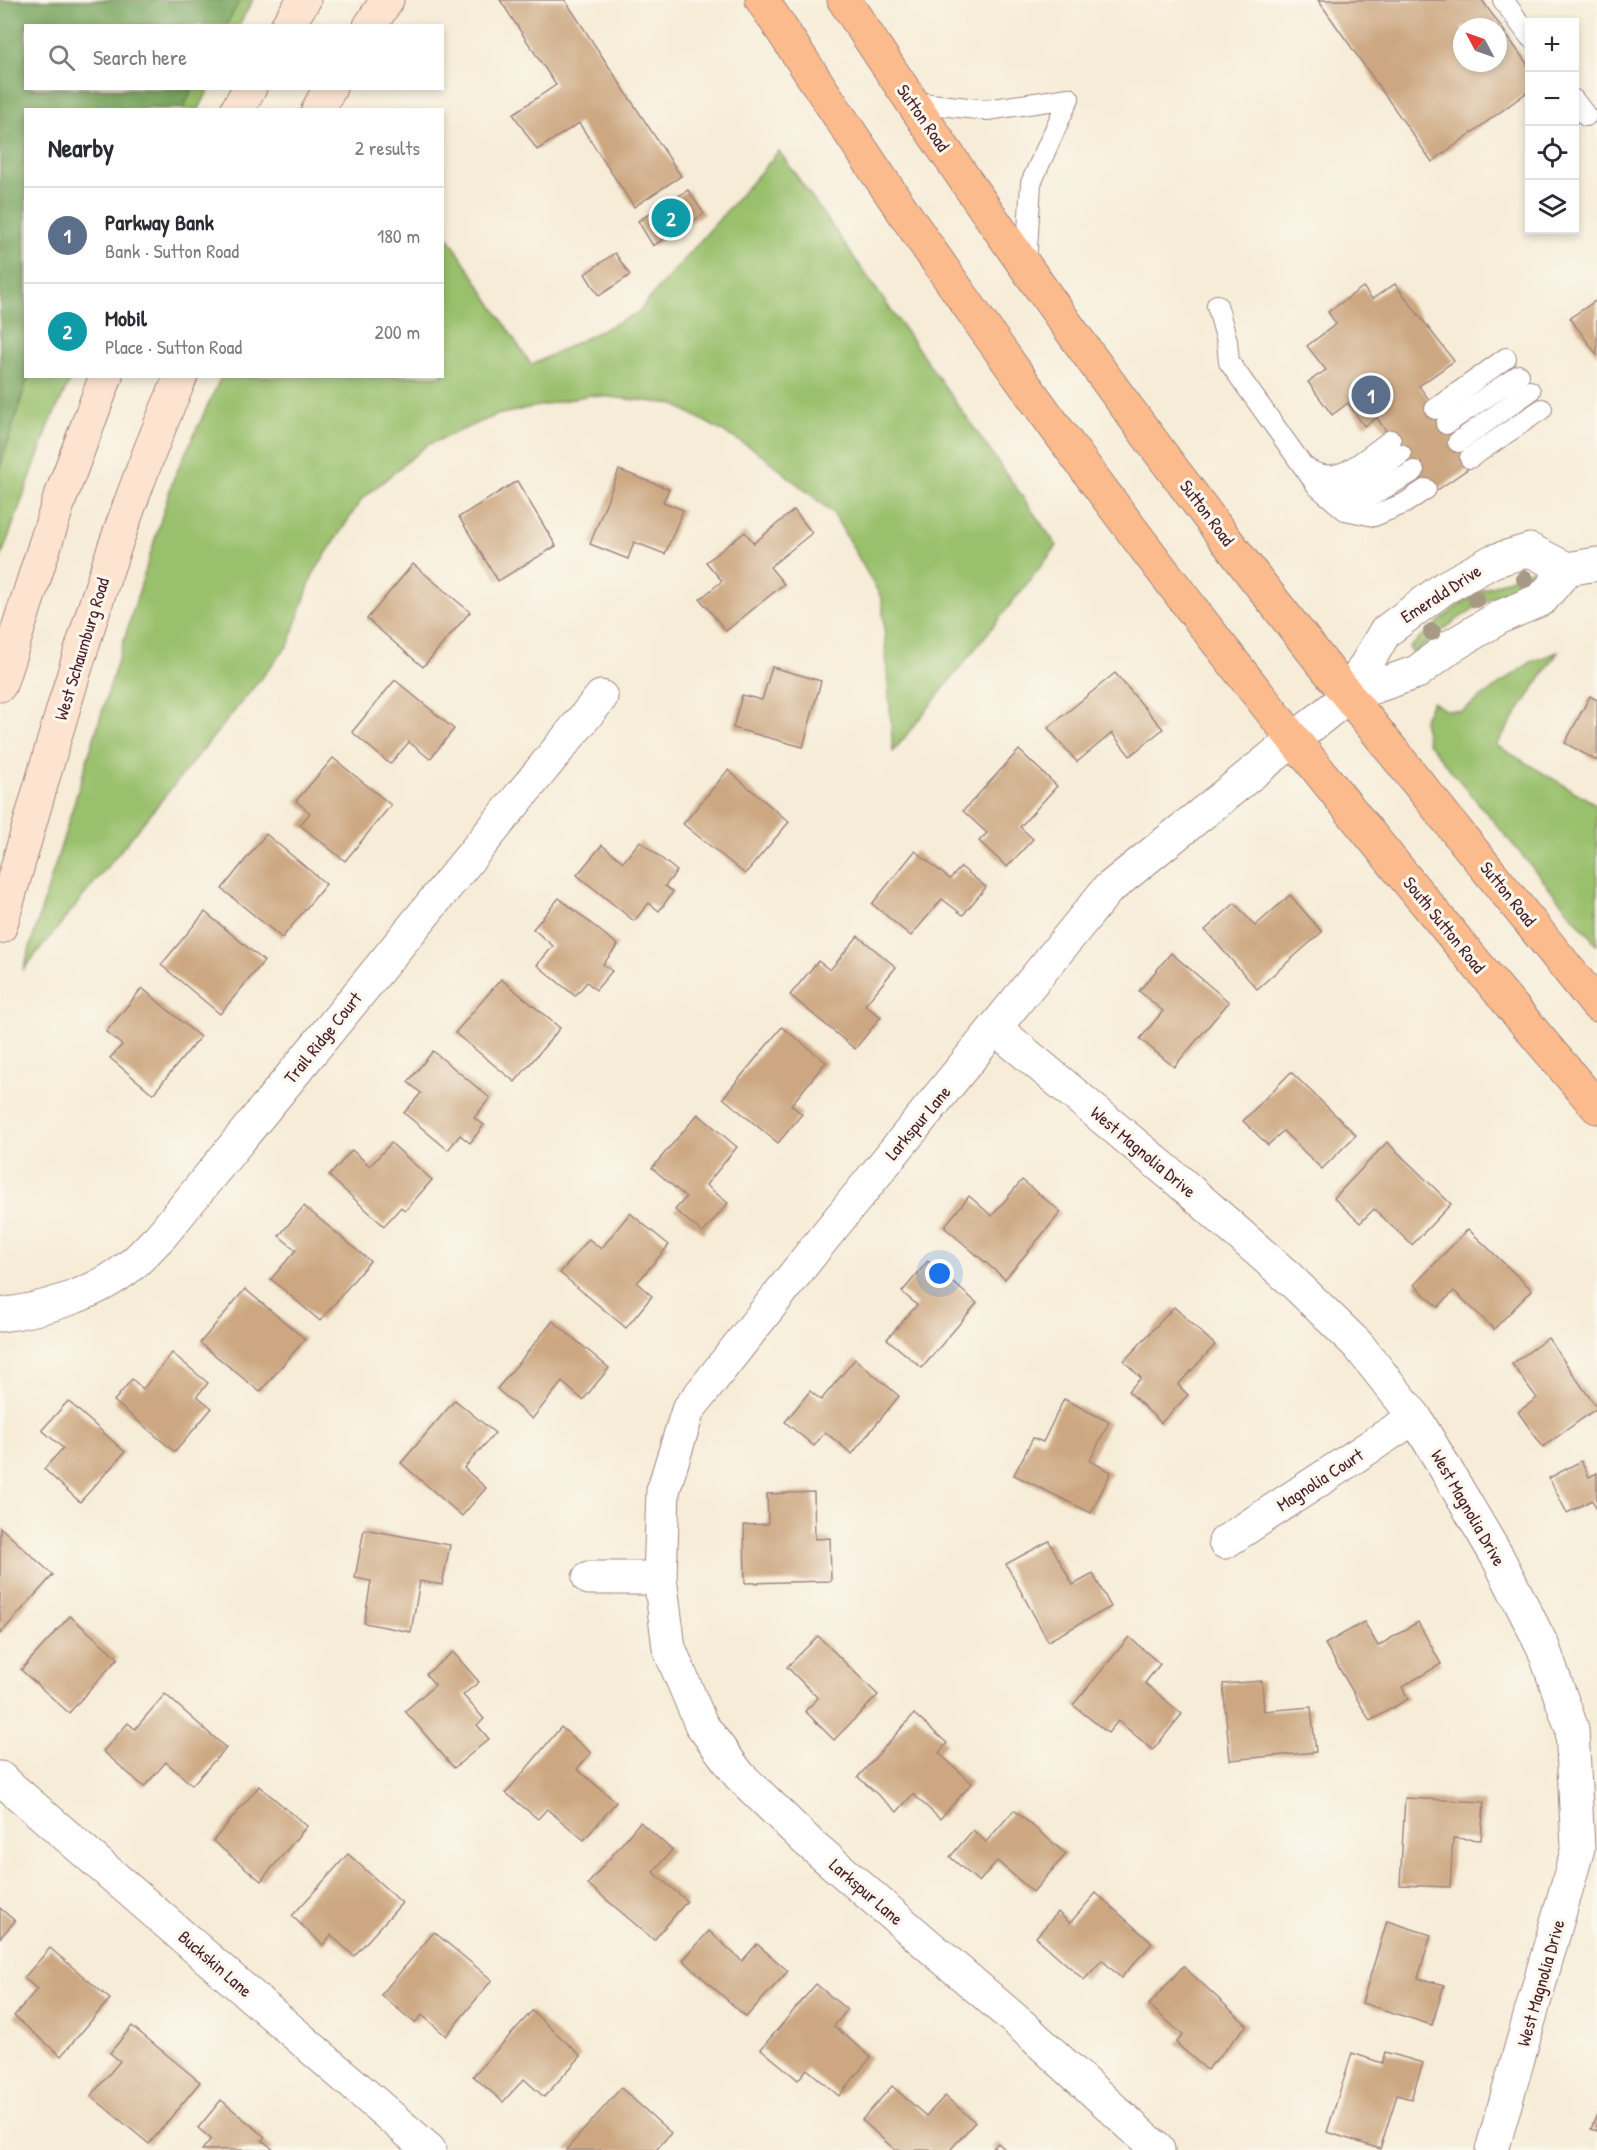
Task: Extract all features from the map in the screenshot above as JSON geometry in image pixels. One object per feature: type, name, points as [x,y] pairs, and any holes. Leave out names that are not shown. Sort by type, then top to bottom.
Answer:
[{"type":"main road","points":[[288,24],[304,0]]},
{"type":"main road","points":[[371,24],[387,0]]},
{"type":"main road","points":[[762,0],[938,262],[1026,386],[1185,601],[1295,740]]},
{"type":"main road","name":"Sutton Road","points":[[844,0],[911,102],[1026,265],[1244,563],[1347,696],[1597,1005]]},
{"type":"main road","points":[[238,108],[249,90]]},
{"type":"main road","points":[[319,108],[329,90]]},
{"type":"main road","points":[[0,685],[59,501],[105,378]]},
{"type":"main road","name":"West Schaumburg Road","points":[[0,927],[103,582],[150,447],[180,378]]},
{"type":"main road","name":"South Sutton Road","points":[[1295,740],[1482,973],[1597,1107]]},
{"type":"street","name":"Emerald Drive","points":[[1295,740],[1347,696],[1385,632],[1444,588],[1493,561],[1530,550],[1582,566]]},
{"type":"street","name":"Emerald Drive","points":[[1347,696],[1417,672],[1450,647],[1500,617],[1542,599],[1582,566]]},
{"type":"street","name":"Trail Ridge Court","points":[[0,1315],[20,1313],[92,1289],[130,1267],[160,1237],[601,697]]},
{"type":"street","name":"Larkspur Lane","points":[[1158,2150],[1020,2024],[806,1840],[739,1775],[701,1724],[669,1648],[660,1578],[663,1491],[688,1410],[818,1245],[1107,890],[1295,740]]},
{"type":"street","name":"West Magnolia Drive","points":[[996,1029],[1180,1182],[1289,1278],[1358,1345],[1415,1417],[1498,1558],[1543,1647],[1572,1729],[1578,1848],[1492,2150]]},
{"type":"street","name":"Magnolia Court","points":[[1225,1542],[1415,1417]]},
{"type":"street","points":[[589,1578],[660,1578]]},
{"type":"street","name":"Buckskin Lane","points":[[0,1778],[429,2150]]},
{"type":"lane","points":[[1503,0],[1525,30]]},
{"type":"lane","points":[[911,102],[987,110],[1069,98],[1031,183],[1026,265]]},
{"type":"lane","points":[[1217,305],[1227,341],[1229,362],[1318,487],[1345,510],[1374,516],[1405,503],[1426,489]]},
{"type":"lane","points":[[1458,442],[1524,383],[1441,417],[1506,358]]},
{"type":"lane","points":[[1470,458],[1542,409]]},
{"type":"lane","points":[[1298,461],[1318,476],[1337,477],[1396,447],[1357,483],[1334,491],[1318,487]]},
{"type":"lane","points":[[1341,506],[1362,501],[1414,471]]},
{"type":"green space","points":[[0,0],[253,0],[240,24],[24,24],[24,90],[208,90],[200,108],[24,108],[24,378],[72,378],[51,420],[0,560]]},
{"type":"green space","points":[[0,0],[240,0],[227,24],[24,24],[24,90],[192,90],[183,108],[24,108],[24,378],[28,378],[0,468]]},
{"type":"green space","points":[[779,151],[1057,546],[893,752],[882,599],[833,513],[757,451],[674,404],[590,395],[497,415],[427,445],[361,500],[313,574],[289,644],[23,970],[173,480],[221,378],[444,378],[444,231],[531,365],[637,313]]},
{"type":"green space","points":[[1538,567],[1546,576],[1508,590],[1476,607],[1414,653],[1409,648],[1456,607],[1480,591]]},
{"type":"green space","points":[[1558,652],[1496,745],[1597,805],[1597,945],[1428,743],[1423,720],[1432,702],[1445,710],[1462,711],[1531,662]]},
{"type":"building","points":[[500,0],[565,0],[681,176],[634,207],[579,123],[537,150],[513,114],[556,85]]},
{"type":"building","points":[[1318,0],[1482,0],[1495,18],[1453,18],[1453,72],[1507,72],[1507,35],[1525,61],[1525,94],[1432,162]]},
{"type":"building","points":[[688,190],[704,214],[653,246],[638,221]]},
{"type":"building","points":[[615,253],[630,275],[599,296],[585,274]]},
{"type":"building","points":[[1395,284],[1454,361],[1419,386],[1475,464],[1430,495],[1377,418],[1364,426],[1348,403],[1332,415],[1308,382],[1326,370],[1307,346],[1336,324],[1328,312],[1363,287],[1372,299]]},
{"type":"building","points":[[1597,300],[1597,355],[1570,318]]},
{"type":"building","points":[[619,470],[669,489],[663,502],[683,510],[665,554],[634,542],[628,559],[590,544]]},
{"type":"building","points":[[517,481],[556,546],[498,581],[459,517]]},
{"type":"building","points":[[794,510],[812,533],[770,567],[784,584],[726,631],[700,599],[722,581],[706,562],[745,532],[754,543]]},
{"type":"building","points":[[413,564],[470,612],[423,667],[367,619]]},
{"type":"building","points":[[772,667],[821,681],[803,747],[733,728],[742,695],[762,700]]},
{"type":"building","points":[[1115,673],[1163,729],[1130,756],[1112,733],[1077,762],[1048,728]]},
{"type":"building","points":[[395,680],[454,729],[430,759],[409,742],[390,764],[352,732]]},
{"type":"building","points":[[1590,696],[1597,700],[1597,761],[1565,743]]},
{"type":"building","points":[[1019,750],[1057,786],[1020,827],[1033,839],[1007,867],[979,841],[987,833],[963,811]]},
{"type":"building","points":[[333,758],[391,805],[345,861],[300,825],[310,813],[296,801]]},
{"type":"building","points":[[728,770],[789,822],[745,874],[683,824]]},
{"type":"building","points":[[266,834],[326,884],[282,938],[222,889]]},
{"type":"building","points":[[640,841],[677,871],[665,886],[673,892],[659,911],[649,903],[634,921],[577,875],[602,845],[623,862]]},
{"type":"building","points":[[915,851],[950,879],[961,867],[986,887],[963,915],[942,899],[911,936],[872,904]]},
{"type":"building","points":[[1290,895],[1322,932],[1257,989],[1205,930],[1235,903],[1255,926]]},
{"type":"building","points":[[559,898],[618,945],[603,964],[612,971],[596,990],[587,982],[575,996],[537,965],[553,946],[533,929]]},
{"type":"building","points":[[205,912],[264,961],[220,1014],[161,965]]},
{"type":"building","points":[[858,936],[896,967],[865,1005],[881,1017],[855,1049],[790,995],[818,961],[830,970]]},
{"type":"building","points":[[1171,953],[1229,1002],[1174,1067],[1140,1039],[1163,1011],[1139,991]]},
{"type":"building","points":[[501,979],[560,1028],[515,1082],[455,1033]]},
{"type":"building","points":[[142,988],[200,1037],[153,1094],[110,1058],[122,1045],[106,1032]]},
{"type":"building","points":[[782,1027],[826,1062],[791,1105],[802,1114],[778,1143],[723,1098]]},
{"type":"building","points":[[433,1051],[490,1098],[474,1118],[484,1125],[470,1143],[460,1135],[448,1150],[404,1113],[421,1093],[408,1082]]},
{"type":"building","points":[[1291,1072],[1356,1135],[1322,1169],[1283,1131],[1268,1145],[1243,1121]]},
{"type":"building","points":[[698,1114],[737,1147],[706,1185],[728,1203],[703,1233],[675,1210],[686,1197],[652,1168]]},
{"type":"building","points":[[1387,1142],[1451,1204],[1412,1245],[1374,1209],[1360,1223],[1334,1198]]},
{"type":"building","points":[[391,1143],[432,1180],[405,1211],[401,1207],[384,1226],[329,1176],[352,1150],[370,1166]]},
{"type":"building","points":[[1022,1180],[1061,1212],[1005,1279],[944,1227],[969,1196],[992,1216]]},
{"type":"building","points":[[304,1206],[370,1261],[320,1321],[271,1279],[296,1250],[279,1236]]},
{"type":"building","points":[[630,1213],[669,1245],[637,1283],[652,1296],[626,1328],[560,1273],[589,1239],[601,1249]]},
{"type":"building","points":[[1468,1229],[1532,1290],[1494,1329],[1454,1291],[1438,1307],[1414,1285]]},
{"type":"building","points":[[928,1261],[977,1303],[922,1368],[887,1339],[917,1305],[902,1292]]},
{"type":"building","points":[[245,1289],[305,1339],[260,1392],[200,1343]]},
{"type":"building","points":[[1174,1307],[1215,1345],[1178,1385],[1188,1395],[1161,1423],[1128,1391],[1141,1378],[1124,1361]]},
{"type":"building","points":[[553,1321],[609,1368],[583,1400],[562,1382],[532,1419],[497,1389]]},
{"type":"building","points":[[1548,1338],[1597,1408],[1543,1447],[1518,1412],[1537,1398],[1512,1364]]},
{"type":"building","points":[[172,1353],[208,1383],[197,1396],[212,1408],[175,1452],[114,1401],[132,1379],[143,1389]]},
{"type":"building","points":[[855,1359],[899,1396],[852,1454],[825,1432],[814,1446],[785,1422],[810,1391],[821,1400]]},
{"type":"building","points":[[1064,1399],[1109,1422],[1090,1461],[1111,1472],[1091,1513],[1014,1475],[1033,1438],[1043,1442]]},
{"type":"building","points":[[455,1400],[495,1433],[464,1468],[486,1488],[462,1516],[401,1463]]},
{"type":"building","points":[[68,1401],[125,1452],[80,1502],[44,1469],[63,1448],[42,1430]]},
{"type":"building","points":[[1581,1461],[1589,1477],[1597,1473],[1597,1510],[1592,1500],[1567,1513],[1549,1478]]},
{"type":"building","points":[[814,1492],[815,1539],[830,1538],[831,1581],[745,1583],[744,1525],[768,1524],[767,1494]]},
{"type":"building","points":[[0,1527],[53,1575],[0,1634]]},
{"type":"building","points":[[364,1529],[450,1545],[442,1585],[420,1581],[411,1632],[364,1623],[371,1581],[355,1578]]},
{"type":"building","points":[[1049,1541],[1073,1585],[1093,1574],[1111,1607],[1048,1641],[1006,1564]]},
{"type":"building","points":[[70,1616],[118,1658],[69,1713],[21,1670]]},
{"type":"building","points":[[1364,1622],[1378,1646],[1418,1622],[1441,1664],[1402,1687],[1408,1699],[1370,1721],[1325,1644]]},
{"type":"building","points":[[818,1636],[878,1695],[834,1740],[805,1711],[818,1698],[787,1667]]},
{"type":"building","points":[[1129,1637],[1160,1664],[1145,1683],[1182,1714],[1153,1750],[1118,1721],[1108,1733],[1073,1705]]},
{"type":"building","points":[[453,1652],[479,1682],[463,1695],[484,1719],[477,1725],[489,1739],[454,1768],[405,1711],[435,1685],[426,1674]]},
{"type":"building","points":[[1262,1681],[1264,1711],[1311,1707],[1316,1752],[1230,1760],[1223,1684]]},
{"type":"building","points":[[165,1694],[226,1748],[192,1785],[166,1762],[144,1787],[103,1751],[128,1723],[135,1729]]},
{"type":"building","points":[[914,1714],[947,1743],[939,1753],[972,1783],[940,1819],[913,1794],[897,1812],[858,1777]]},
{"type":"building","points":[[561,1727],[591,1753],[577,1769],[616,1802],[584,1840],[547,1809],[538,1819],[506,1793]]},
{"type":"building","points":[[259,1786],[307,1826],[261,1881],[213,1841]]},
{"type":"building","points":[[1405,1798],[1484,1802],[1481,1840],[1453,1838],[1450,1887],[1400,1885]]},
{"type":"building","points":[[1014,1810],[1066,1854],[1033,1892],[997,1861],[979,1882],[950,1857],[973,1830],[986,1842]]},
{"type":"building","points":[[640,1822],[672,1850],[653,1872],[687,1901],[654,1940],[588,1884]]},
{"type":"building","points":[[348,1854],[402,1903],[354,1956],[331,1935],[323,1945],[292,1916]]},
{"type":"building","points":[[1096,1893],[1152,1943],[1121,1978],[1102,1960],[1084,1980],[1036,1937],[1058,1912],[1070,1923]]},
{"type":"building","points":[[0,1908],[15,1921],[0,1938]]},
{"type":"building","points":[[1387,1921],[1431,1935],[1418,1978],[1444,1985],[1432,2025],[1362,2003]]},
{"type":"building","points":[[709,1931],[742,1961],[757,1944],[788,1971],[746,2017],[683,1960]]},
{"type":"building","points":[[434,1932],[492,1980],[446,2036],[422,2015],[415,2023],[381,1995]]},
{"type":"building","points":[[50,1948],[110,1999],[61,2056],[14,2016],[37,1989],[24,1978]]},
{"type":"building","points":[[1183,1966],[1247,2025],[1207,2070],[1176,2043],[1183,2035],[1149,2005]]},
{"type":"building","points":[[816,1984],[847,2010],[834,2026],[871,2057],[839,2096],[807,2069],[798,2080],[761,2049]]},
{"type":"building","points":[[532,2011],[581,2056],[544,2097],[524,2079],[503,2102],[473,2076]]},
{"type":"building","points":[[132,2026],[200,2082],[149,2144],[91,2096],[120,2061],[110,2053]]},
{"type":"building","points":[[1385,2052],[1423,2063],[1411,2099],[1397,2095],[1380,2149],[1327,2132],[1352,2053],[1382,2063]]},
{"type":"building","points":[[892,2086],[926,2116],[945,2096],[975,2122],[950,2150],[895,2150],[862,2120]]},
{"type":"building","points":[[621,2088],[671,2133],[656,2150],[566,2150]]},
{"type":"building","points":[[221,2100],[265,2137],[262,2140],[274,2150],[202,2150],[211,2139],[198,2128]]},
{"type":"building","points":[[1597,2114],[1597,2131],[1591,2129]]},
{"type":"building","points":[[998,2143],[1006,2150],[991,2150]]},
{"type":"place","name":"Mobil","points":[[671,218]]},
{"type":"place","name":"Parkway Bank","points":[[1371,395]]}]
